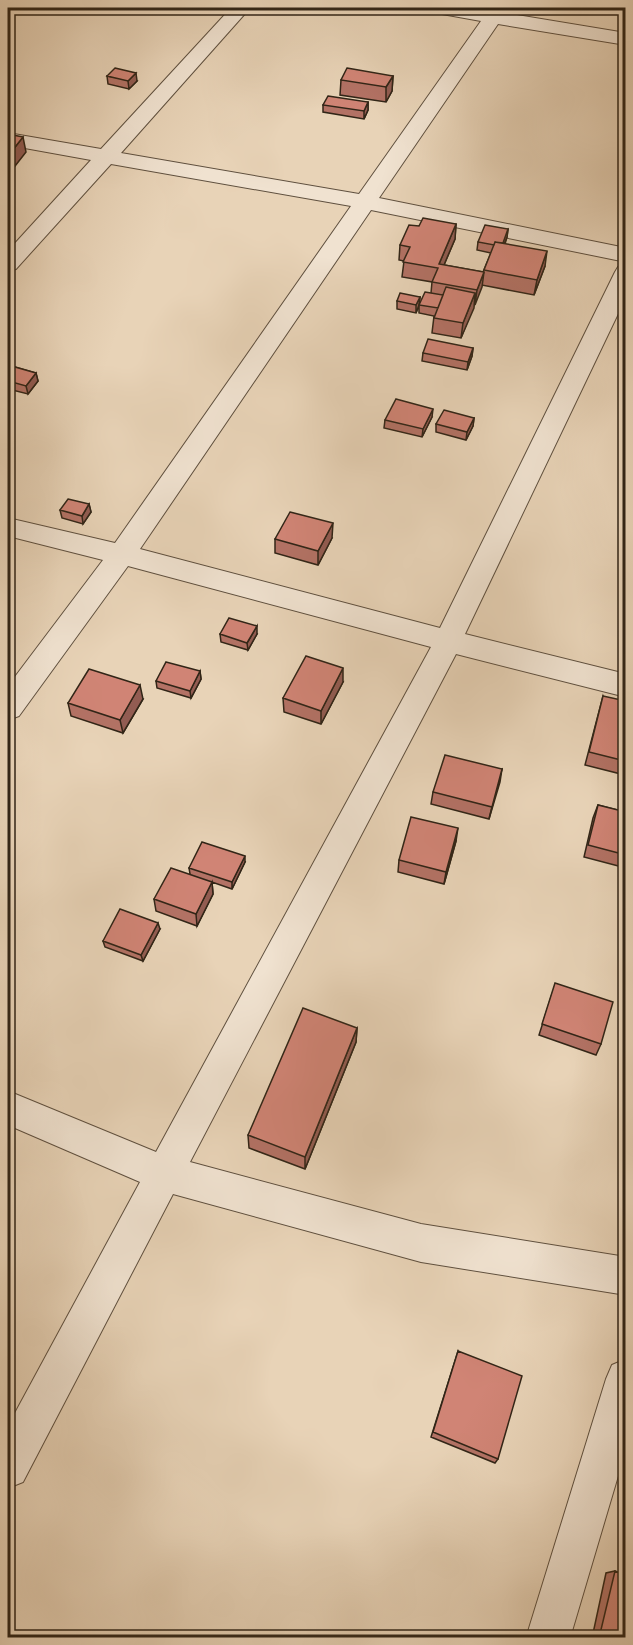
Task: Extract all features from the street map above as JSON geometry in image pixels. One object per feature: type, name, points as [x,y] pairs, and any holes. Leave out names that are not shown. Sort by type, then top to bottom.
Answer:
[{"type":"street","points":[[8,264],[241,8]]},
{"type":"street","points":[[438,8],[496,12],[626,39]]},
{"type":"street","points":[[8,708],[122,554],[496,12]]},
{"type":"street","points":[[8,139],[365,201],[626,255]]},
{"type":"street","points":[[8,1467],[447,643],[626,272]]},
{"type":"street","points":[[8,527],[122,554],[447,643],[626,686]]},
{"type":"street","points":[[8,1108],[163,1173],[421,1243],[626,1276]]},
{"type":"street","points":[[549,1638],[626,1379]]},
{"type":"building","points":[[115,68],[136,73],[128,81],[107,76]]},
{"type":"building","points":[[347,68],[393,76],[386,87],[341,80]]},
{"type":"building","points":[[328,96],[368,102],[364,111],[323,105]]},
{"type":"building","points":[[8,134],[23,137],[8,156]]},
{"type":"building","points":[[423,218],[456,224],[439,264],[484,272],[477,290],[432,282],[438,268],[403,262],[410,247],[400,245],[409,225],[419,226]]},
{"type":"building","points":[[485,225],[508,229],[503,243],[495,242],[494,245],[478,242]]},
{"type":"building","points":[[495,242],[547,251],[537,280],[484,270]]},
{"type":"building","points":[[446,287],[475,293],[463,323],[434,318]]},
{"type":"building","points":[[425,292],[443,295],[438,308],[419,305]]},
{"type":"building","points":[[400,293],[420,297],[416,305],[397,301]]},
{"type":"building","points":[[428,339],[473,348],[468,362],[423,353]]},
{"type":"building","points":[[8,365],[36,373],[26,386],[8,381]]},
{"type":"building","points":[[396,399],[433,409],[423,429],[385,420]]},
{"type":"building","points":[[444,410],[474,418],[467,432],[436,424]]},
{"type":"building","points":[[68,499],[89,504],[82,516],[60,510]]},
{"type":"building","points":[[290,512],[333,523],[318,551],[275,539]]},
{"type":"building","points":[[229,618],[257,626],[247,643],[220,634]]},
{"type":"building","points":[[306,656],[343,668],[321,711],[283,698]]},
{"type":"building","points":[[166,662],[200,671],[190,691],[156,681]]},
{"type":"building","points":[[89,669],[140,685],[120,720],[68,703]]},
{"type":"building","points":[[603,696],[626,701],[625,761],[589,752]]},
{"type":"building","points":[[445,755],[502,769],[492,807],[433,792]]},
{"type":"building","points":[[598,805],[626,812],[626,855],[588,845]]},
{"type":"building","points":[[411,817],[458,828],[446,872],[399,860]]},
{"type":"building","points":[[202,842],[245,856],[232,882],[189,868]]},
{"type":"building","points":[[171,868],[212,882],[196,914],[154,899]]},
{"type":"building","points":[[120,909],[158,923],[141,955],[103,941]]},
{"type":"building","points":[[555,983],[613,1002],[601,1044],[542,1024]]},
{"type":"building","points":[[303,1008],[357,1028],[305,1157],[248,1135]]},
{"type":"building","points":[[458,1351],[522,1376],[498,1459],[433,1432]]},
{"type":"building","points":[[615,1571],[626,1575],[626,1638],[599,1638]]}]
